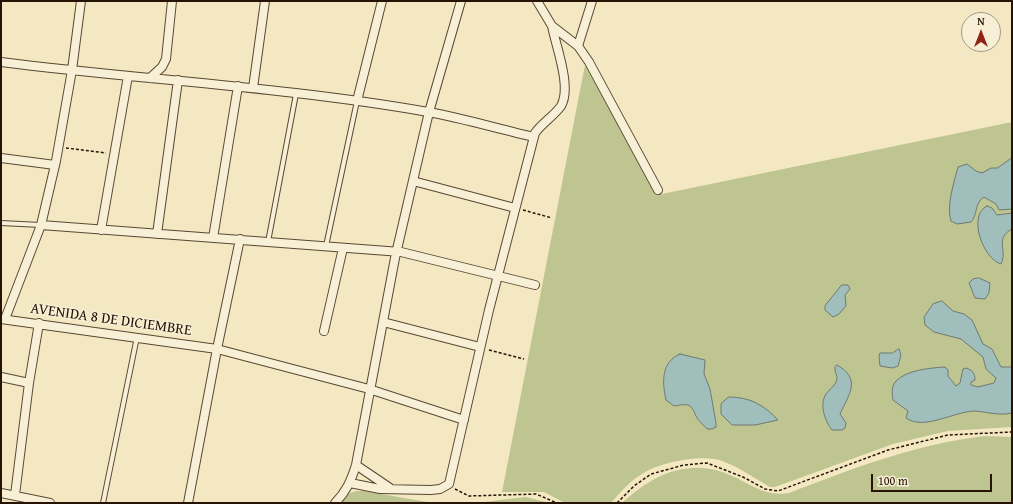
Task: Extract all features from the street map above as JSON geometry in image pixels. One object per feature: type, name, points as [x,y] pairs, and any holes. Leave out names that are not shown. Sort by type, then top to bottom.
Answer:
[{"type":"street","points":[[3,319],[41,225],[55,165],[72,70],[81,1]]},
{"type":"street","points":[[150,78],[162,67],[166,59],[172,1]]},
{"type":"street","points":[[253,88],[265,1]]},
{"type":"street","points":[[357,101],[382,1]]},
{"type":"street","points":[[334,503],[350,483],[356,465],[369,389],[396,252],[429,112],[461,1]]},
{"type":"street","points":[[350,483],[375,488],[431,490],[440,489],[449,484],[497,276],[534,137],[542,123],[553,115],[564,98],[566,87],[552,26],[537,1]]},
{"type":"street","points":[[578,46],[592,1]]},
{"type":"street","points":[[552,26],[578,46],[589,62],[658,190]]},
{"type":"street","points":[[1,62],[238,86],[357,101],[429,112],[534,137]]},
{"type":"street","points":[[101,230],[128,76]]},
{"type":"street","points":[[157,234],[178,80]]},
{"type":"street","points":[[213,238],[238,86]]},
{"type":"street","points":[[1,158],[55,165]]},
{"type":"street","points":[[413,181],[515,208]]},
{"type":"street","points":[[41,225],[396,252],[535,285]]},
{"type":"street","points":[[188,503],[217,349],[240,240]]},
{"type":"street","points":[[324,331],[343,248]]},
{"type":"street","name":"AVENIDA 8 DE DICIEMBRE","points":[[3,319],[217,349],[369,389],[464,420]]},
{"type":"street","points":[[383,322],[480,347]]},
{"type":"street","points":[[15,495],[29,383],[39,323]]},
{"type":"street","points":[[1,377],[29,383]]},
{"type":"street","points":[[356,465],[390,488]]},
{"type":"street","points":[[1,492],[50,503]]},
{"type":"lane","points":[[268,242],[296,94]]},
{"type":"lane","points":[[326,246],[357,101]]},
{"type":"lane","points":[[1,223],[41,225]]},
{"type":"lane","points":[[103,503],[137,337]]},
{"type":"path","points":[[58,147],[114,154]]},
{"type":"path","points":[[515,208],[552,218]]},
{"type":"path","points":[[480,347],[524,359]]},
{"type":"path","points":[[617,503],[634,486],[651,474],[684,465],[708,463],[743,477],[765,490],[778,491],[895,448],[948,435],[1012,432]]},
{"type":"path","points":[[449,484],[458,492],[469,496],[536,494],[557,503]]},
{"type":"green space","points":[[585,65],[657,195],[1012,122],[1012,427],[948,431],[893,444],[775,487],[770,487],[728,463],[705,458],[673,462],[647,471],[623,489],[611,503],[565,503],[544,492],[502,492]]},
{"type":"green space","points":[[985,436],[1012,437],[1012,503],[622,503],[646,484],[659,477],[686,469],[700,468],[715,470],[730,475],[758,489],[780,494],[789,493],[861,466],[910,451]]},
{"type":"green space","points":[[357,491],[433,503],[339,503],[350,493]]},
{"type":"green space","points":[[526,497],[549,503],[475,503]]},
{"type":"water","points":[[1012,158],[1012,209],[999,210],[996,204],[984,197],[979,202],[975,216],[971,222],[957,224],[951,221],[949,209],[958,167],[967,164],[976,171],[982,173],[991,168],[997,168]]},
{"type":"water","points":[[987,206],[992,208],[997,215],[1012,213],[1012,229],[1007,233],[1002,241],[1003,259],[1001,264],[988,254],[983,246],[980,236],[978,218],[981,211]]},
{"type":"water","points":[[979,278],[990,283],[989,293],[985,299],[975,298],[969,283],[973,279]]},
{"type":"water","points":[[842,285],[848,285],[850,289],[845,295],[846,306],[839,314],[833,317],[825,310],[825,306]]},
{"type":"water","points":[[942,301],[953,311],[964,314],[972,320],[983,344],[992,349],[1001,367],[1012,367],[1012,413],[998,414],[975,411],[922,422],[913,421],[906,418],[908,411],[893,400],[892,393],[894,383],[896,381],[906,374],[925,369],[945,367],[948,370],[948,376],[956,386],[960,383],[963,369],[966,368],[974,374],[975,380],[971,382],[971,385],[978,387],[994,383],[996,378],[986,369],[983,357],[961,339],[934,332],[925,325],[924,317],[933,304]]},
{"type":"water","points":[[899,349],[901,355],[898,366],[892,368],[880,366],[880,353],[892,353]]},
{"type":"water","points":[[680,354],[705,360],[704,374],[710,389],[716,423],[716,427],[712,429],[707,429],[697,418],[690,406],[674,406],[666,400],[664,373],[669,362]]},
{"type":"water","points":[[837,365],[845,370],[849,376],[851,387],[850,393],[840,414],[846,423],[845,428],[842,430],[832,430],[825,418],[823,403],[826,394],[836,382],[837,378],[835,367]]},
{"type":"water","points":[[729,397],[750,400],[762,406],[778,420],[755,425],[732,425],[721,414],[721,404]]}]
